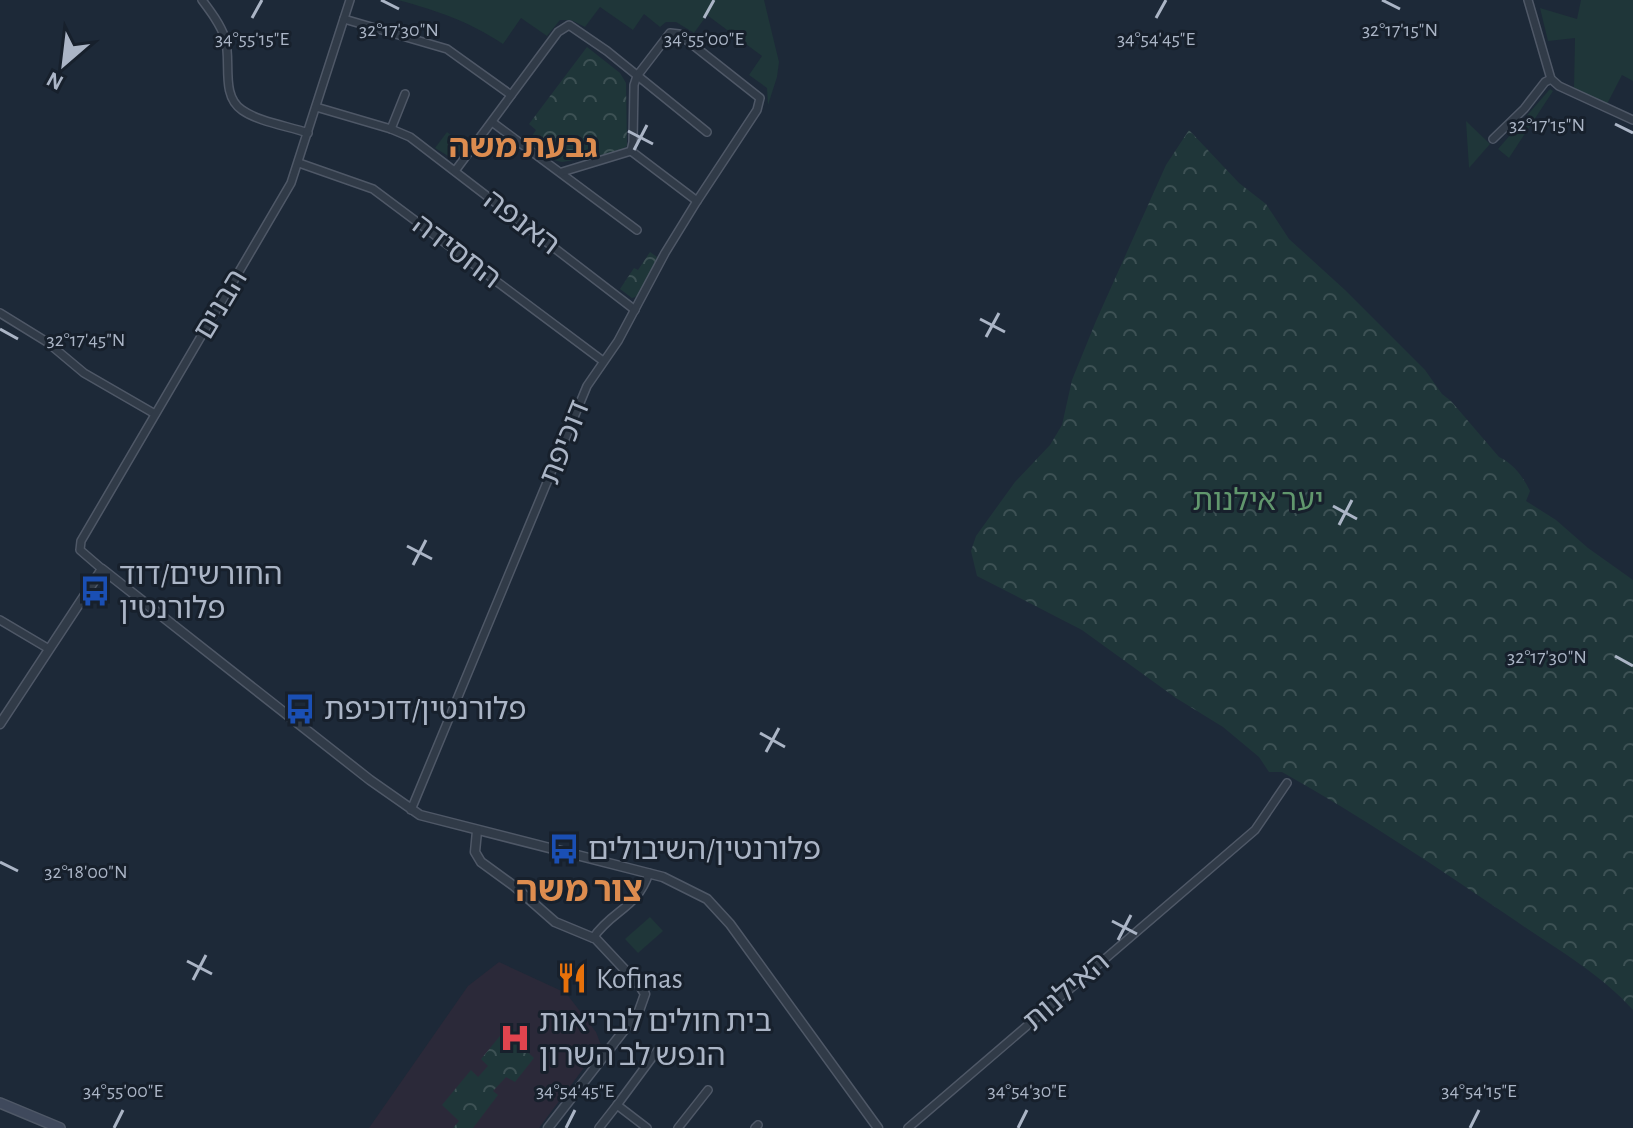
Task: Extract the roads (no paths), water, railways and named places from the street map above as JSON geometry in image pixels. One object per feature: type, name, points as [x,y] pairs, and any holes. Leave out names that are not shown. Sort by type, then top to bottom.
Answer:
[{"type":"main road","points":[[0,1103],[60,1128]]},
{"type":"street","points":[[202,0],[225,39],[229,90],[235,104],[251,115],[308,133]]},
{"type":"street","name":"הבנים","points":[[102,569],[80,550],[81,541],[283,198],[299,163],[350,0]]},
{"type":"street","points":[[1528,0],[1551,79],[1559,86],[1633,120]]},
{"type":"street","points":[[344,19],[447,49],[511,95]]},
{"type":"street","points":[[455,171],[558,32],[569,25],[707,132]]},
{"type":"street","name":"דוכיפת","points":[[411,810],[583,395],[614,348],[697,201],[757,110],[760,98],[675,32],[666,37],[637,76]]},
{"type":"street","points":[[631,151],[633,91],[637,76]]},
{"type":"street","points":[[1493,139],[1551,79]]},
{"type":"street","points":[[391,129],[405,94]]},
{"type":"street","name":"האנפה","points":[[316,107],[410,137],[635,310]]},
{"type":"street","points":[[492,122],[637,230]]},
{"type":"street","points":[[562,172],[631,151]]},
{"type":"street","points":[[631,151],[697,201]]},
{"type":"street","name":"החסידה","points":[[299,163],[373,189],[603,361]]},
{"type":"street","points":[[0,313],[47,342],[84,373],[155,414]]},
{"type":"street","points":[[0,724],[102,569],[411,810],[438,822],[649,873],[697,892],[719,910],[878,1128]]},
{"type":"street","points":[[0,620],[49,649]]},
{"type":"street","name":"האילנות","points":[[908,1128],[1255,830],[1287,783]]},
{"type":"street","points":[[477,831],[475,852],[481,862],[555,922],[593,938],[645,994],[644,1002],[548,1128]]},
{"type":"street","points":[[593,938],[603,924],[639,896],[649,873]]},
{"type":"street","points":[[599,1128],[657,1051]]},
{"type":"street","points":[[678,1128],[708,1090]]},
{"type":"street","points":[[617,1105],[647,1128]]},
{"type":"place","name":"החורשים/דוד פלורנטין","points":[[95,591]]},
{"type":"place","name":"פלורנטין/דוכיפת","points":[[300,709]]},
{"type":"place","name":"פלורנטין/השיבולים","points":[[564,849]]},
{"type":"place","name":"Kofinas","points":[[572,978]]},
{"type":"place","name":"בית חולים לבריאות הנפש לב השרון","points":[[515,1038]]},
{"type":"district","name":"גבעת משה","points":[[523,146]]},
{"type":"district","name":"צור משה","points":[[579,889]]},
{"type":"park label","name":"יער אילנות","points":[[1258,500]]}]
